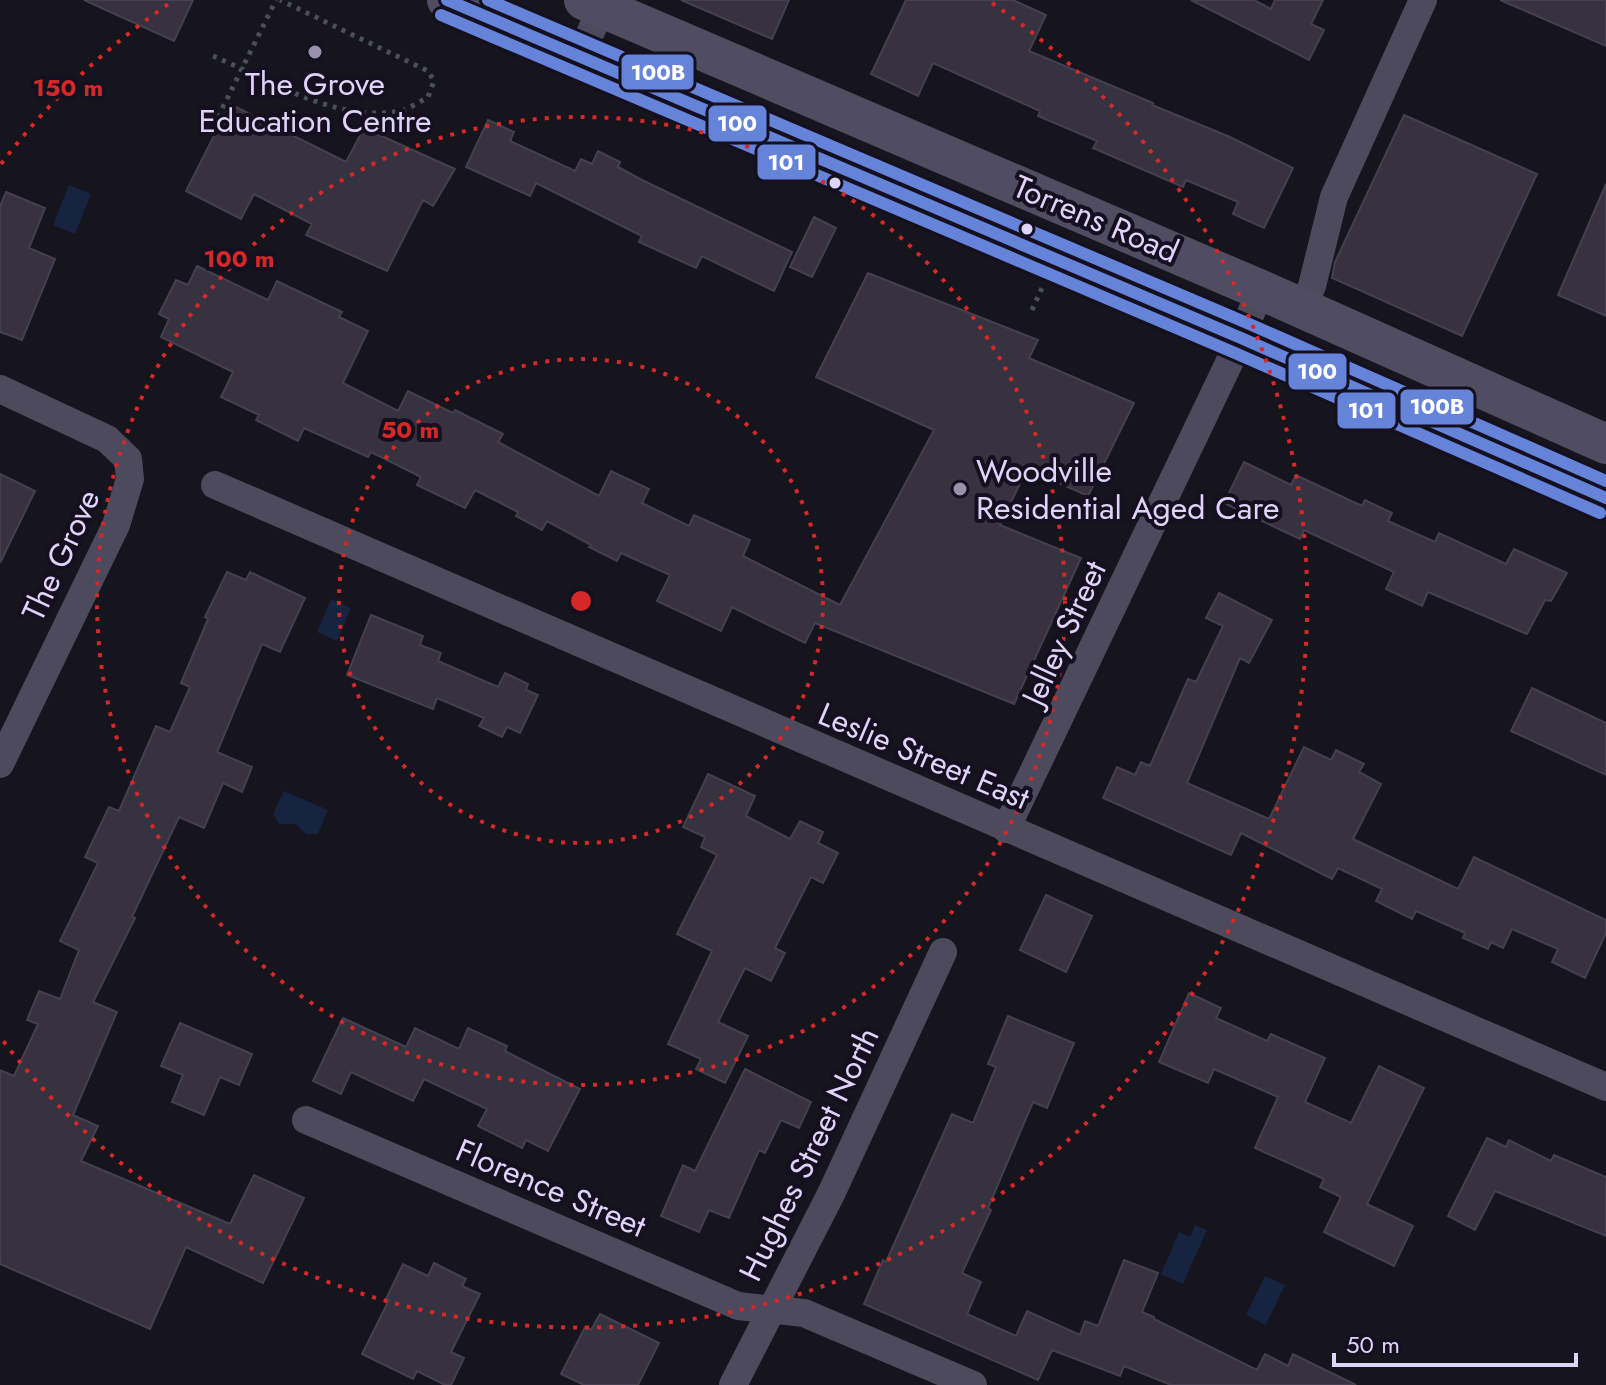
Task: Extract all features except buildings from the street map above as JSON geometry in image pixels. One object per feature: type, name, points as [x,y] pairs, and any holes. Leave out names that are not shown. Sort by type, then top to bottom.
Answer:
[{"type":"main road","name":"Torrens Road","points":[[447,0],[1241,338],[1606,498]]},
{"type":"main road","name":"Torrens Road","points":[[597,3],[1261,290],[1606,444]]},
{"type":"street","points":[[1302,309],[1312,286],[1334,197],[1423,0]]},
{"type":"street","points":[[580,56],[597,3]]},
{"type":"street","name":"Jelley Street","points":[[1006,829],[1241,338],[1261,290]]},
{"type":"street","name":"The Grove","points":[[0,389],[107,439],[128,459],[130,487],[116,525],[0,764]]},
{"type":"street","name":"Leslie Street East","points":[[215,485],[1606,1087]]},
{"type":"street","name":"Hughes Street North","points":[[733,1385],[831,1194],[943,952]]},
{"type":"street","name":"Florence Street","points":[[306,1120],[738,1306],[804,1313],[973,1385]]},
{"type":"path","points":[[213,56],[243,68],[323,104],[366,112],[402,111],[428,97],[434,81],[428,71],[278,0],[243,68],[218,117]]},
{"type":"path","points":[[1032,310],[1042,288]]},
{"type":"water","points":[[69,185],[91,194],[75,234],[53,225]]},
{"type":"water","points":[[331,599],[351,608],[337,641],[317,632]]},
{"type":"water","points":[[284,791],[328,810],[318,834],[306,834],[296,824],[279,824],[273,814]]},
{"type":"water","points":[[1195,1225],[1207,1230],[1183,1284],[1161,1274],[1179,1232],[1190,1237]]},
{"type":"water","points":[[1265,1276],[1285,1285],[1266,1325],[1246,1315]]},
{"type":"transit line","name":"100","points":[[447,0],[1241,338],[1606,498]]},
{"type":"transit line","name":"100B","points":[[488,0],[1247,323],[1606,481]]},
{"type":"transit line","name":"101","points":[[441,15],[1235,353],[1600,513]]},
{"type":"place","name":"The Grove Education Centre","points":[[315,52]]},
{"type":"place","name":"Woodville Residential Aged Care","points":[[960,489]]}]
